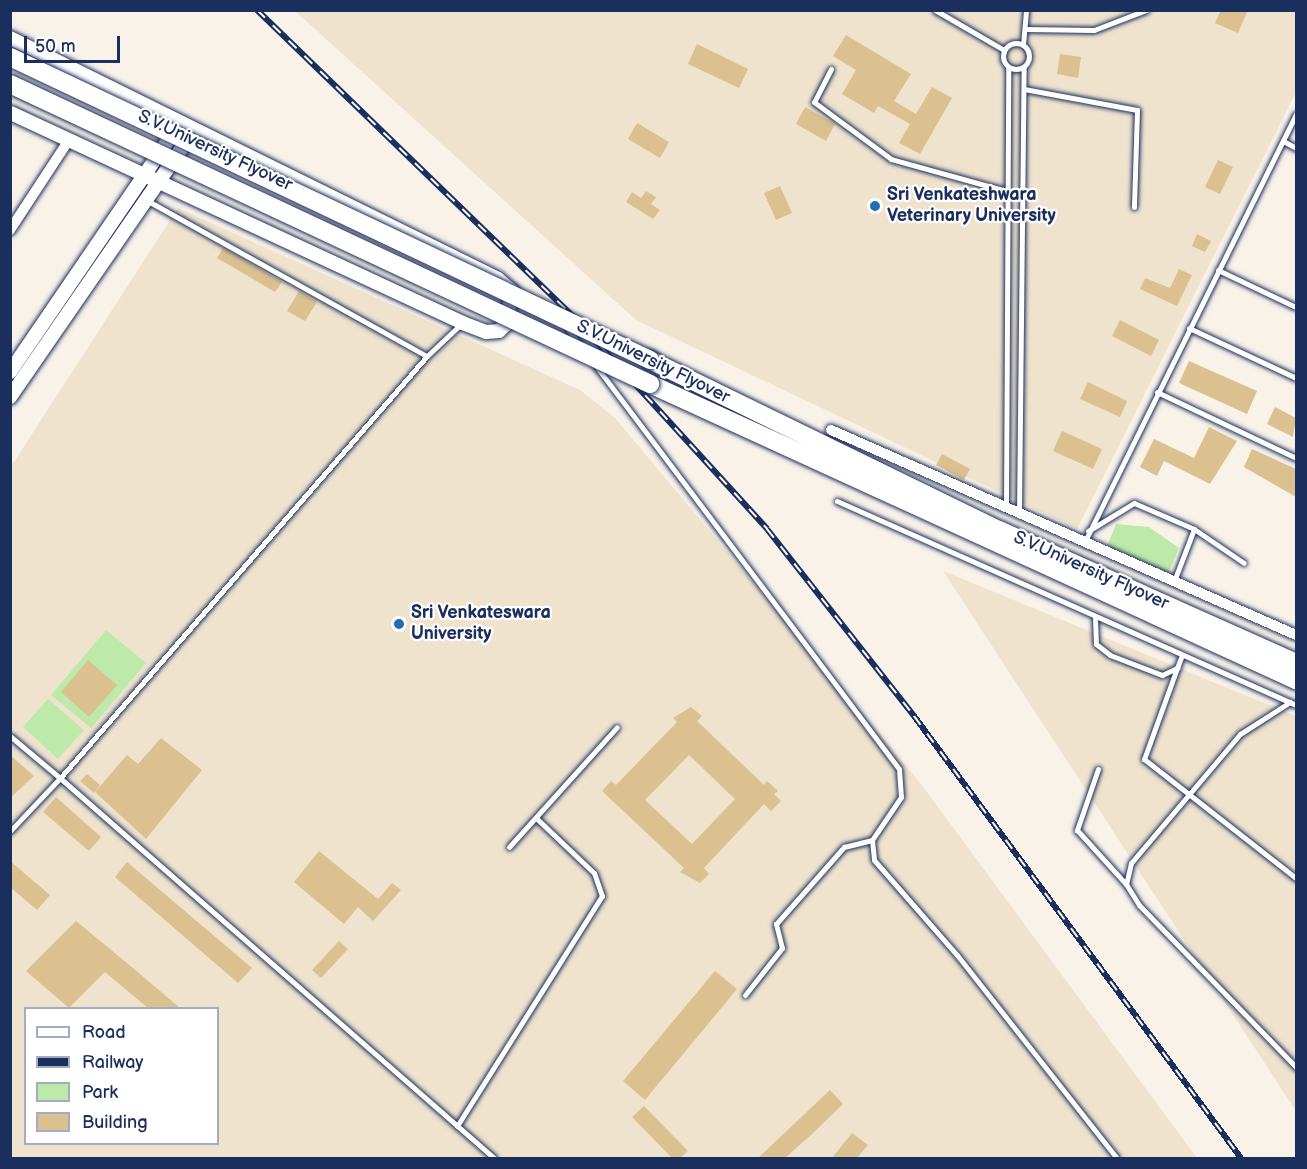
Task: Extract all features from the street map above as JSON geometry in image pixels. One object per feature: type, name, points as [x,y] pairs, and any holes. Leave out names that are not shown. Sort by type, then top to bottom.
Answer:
[{"type":"main road","name":"S.V.University Flyover","points":[[10,57],[205,145],[999,530],[1296,663]]},
{"type":"main road","name":"S.V.University Flyover","points":[[10,84],[1296,680]]},
{"type":"street","points":[[10,39],[181,119],[455,255],[512,291],[512,307],[499,331],[463,323],[151,182],[10,113]]},
{"type":"street","points":[[166,161],[181,119]]},
{"type":"street","points":[[10,372],[166,161],[197,127]]},
{"type":"street","points":[[10,230],[69,140]]},
{"type":"street","points":[[10,397],[147,200],[151,182]]},
{"type":"street","points":[[831,430],[1019,513],[1086,537],[1174,582],[1296,635]]},
{"type":"lane","points":[[936,10],[1004,50],[1023,45]]},
{"type":"lane","points":[[1019,513],[1024,67],[1029,56],[1023,45],[1026,10]]},
{"type":"lane","points":[[1025,29],[1094,30],[1146,10]]},
{"type":"lane","points":[[1004,50],[1008,68],[1006,507]]},
{"type":"lane","points":[[1008,68],[1024,67]]},
{"type":"lane","points":[[831,69],[814,102],[891,159],[1006,191]]},
{"type":"lane","points":[[1024,89],[1137,110],[1134,207]]},
{"type":"lane","points":[[1086,537],[1296,114]]},
{"type":"lane","points":[[1283,141],[1296,148]]},
{"type":"lane","points":[[147,200],[427,356]]},
{"type":"lane","points":[[1218,270],[1296,307]]},
{"type":"lane","points":[[512,291],[559,316],[900,769],[901,797],[872,840],[874,860],[957,955],[1117,1158]]},
{"type":"lane","points":[[10,831],[60,777],[427,356],[463,323]]},
{"type":"lane","points":[[1189,328],[1296,378]]},
{"type":"lane","points":[[1157,392],[1296,458]]},
{"type":"lane","points":[[837,501],[1293,703]]},
{"type":"lane","points":[[1086,537],[1134,503],[1194,529],[1244,563]]},
{"type":"lane","points":[[1174,582],[1194,529]]},
{"type":"lane","points":[[1095,617],[1096,644],[1110,655],[1162,675],[1178,668]]},
{"type":"lane","points":[[1182,655],[1144,759],[1188,796],[1296,878]]},
{"type":"lane","points":[[1126,884],[1131,863],[1240,734],[1293,703]]},
{"type":"lane","points":[[509,847],[617,727]]},
{"type":"lane","points":[[10,736],[60,777],[494,1158]]},
{"type":"lane","points":[[1098,769],[1077,830],[1126,884],[1139,905],[1296,1067]]},
{"type":"lane","points":[[457,1126],[602,896],[594,873],[536,818]]},
{"type":"lane","points":[[745,995],[782,948],[776,924],[844,847],[872,840]]},
{"type":"shaded area","name":"Sri Venkateshwara Veterinary University","points":[[295,11],[1296,11],[1296,92],[1077,529],[636,320]]},
{"type":"shaded area","name":"Sri Venkateswara University","points":[[178,208],[580,390],[615,418],[918,780],[1197,1158],[11,1158],[10,468]]},
{"type":"shaded area","points":[[943,571],[1296,716],[1296,1111]]},
{"type":"green space","points":[[1116,524],[1149,527],[1179,548],[1167,576],[1106,549]]},
{"type":"green space","points":[[106,630],[146,663],[91,728],[51,695]]},
{"type":"green space","points":[[48,699],[84,730],[58,759],[23,727]]},
{"type":"building","points":[[1221,10],[1248,10],[1238,33],[1215,23]]},
{"type":"building","points":[[846,35],[911,74],[894,101],[916,114],[932,87],[952,98],[920,154],[899,143],[910,124],[878,106],[874,113],[842,94],[856,70],[833,56]]},
{"type":"building","points":[[697,44],[748,69],[739,88],[688,64]]},
{"type":"building","points":[[1060,54],[1081,57],[1078,78],[1057,74]]},
{"type":"building","points":[[805,107],[835,124],[826,141],[796,124]]},
{"type":"building","points":[[637,123],[669,142],[660,158],[628,139]]},
{"type":"building","points":[[1218,160],[1233,167],[1220,194],[1205,187]]},
{"type":"building","points":[[780,186],[792,213],[776,220],[764,193]]},
{"type":"building","points":[[646,191],[656,197],[651,204],[660,210],[653,219],[626,202],[632,192],[641,198]]},
{"type":"building","points":[[1197,234],[1211,241],[1205,252],[1192,246]]},
{"type":"building","points":[[223,248],[282,282],[275,292],[217,258]]},
{"type":"building","points":[[1179,269],[1192,275],[1177,306],[1140,289],[1145,278],[1170,288]]},
{"type":"building","points":[[299,291],[317,302],[305,321],[287,311]]},
{"type":"building","points":[[1120,320],[1159,340],[1151,356],[1112,336]]},
{"type":"building","points":[[1189,361],[1257,391],[1247,414],[1179,383]]},
{"type":"building","points":[[1088,382],[1127,401],[1120,417],[1080,399]]},
{"type":"building","points":[[1275,407],[1296,418],[1293,437],[1267,424]]},
{"type":"building","points":[[1209,427],[1237,441],[1210,484],[1164,461],[1157,476],[1140,467],[1154,439],[1194,458]]},
{"type":"building","points":[[1062,431],[1102,449],[1093,469],[1053,451]]},
{"type":"building","points":[[1252,449],[1296,469],[1296,497],[1244,467]]},
{"type":"building","points":[[942,454],[970,469],[964,480],[936,465]]},
{"type":"building","points":[[88,660],[117,685],[89,717],[61,692]]},
{"type":"building","points":[[691,707],[702,716],[697,721],[764,785],[767,781],[778,791],[774,794],[781,801],[771,811],[764,804],[704,868],[709,874],[700,883],[680,872],[684,868],[602,791],[611,781],[616,785],[677,722],[673,718]],"holes":[[[689,755],[735,799],[692,844],[645,800]]]},
{"type":"building","points":[[161,738],[202,770],[146,839],[95,792],[127,755],[138,764]]},
{"type":"building","points":[[10,755],[34,776],[10,798]]},
{"type":"building","points":[[87,774],[100,785],[94,793],[80,781]]},
{"type":"building","points":[[56,797],[101,837],[89,851],[43,812]]},
{"type":"building","points":[[319,851],[378,899],[392,883],[401,890],[373,921],[358,907],[344,924],[294,882]]},
{"type":"building","points":[[10,861],[50,895],[37,910],[10,887]]},
{"type":"building","points":[[127,862],[252,968],[238,983],[115,877]]},
{"type":"building","points":[[76,921],[179,1007],[147,1007],[105,972],[68,1007],[26,971]]},
{"type":"building","points":[[339,941],[348,949],[321,978],[312,970]]},
{"type":"building","points":[[715,971],[737,989],[645,1100],[623,1081]]},
{"type":"building","points":[[830,1090],[843,1104],[812,1134],[785,1158],[758,1158]]},
{"type":"building","points":[[644,1106],[688,1151],[680,1158],[672,1158],[632,1117]]},
{"type":"building","points":[[852,1133],[868,1145],[857,1158],[832,1158]]},
{"type":"railway","points":[[257,10],[571,314],[767,529],[914,716],[1241,1158]]},
{"type":"place","name":"Sri Venkateshwara Veterinary University","points":[[875,206]]},
{"type":"place","name":"Sri Venkateswara University","points":[[399,624]]}]
